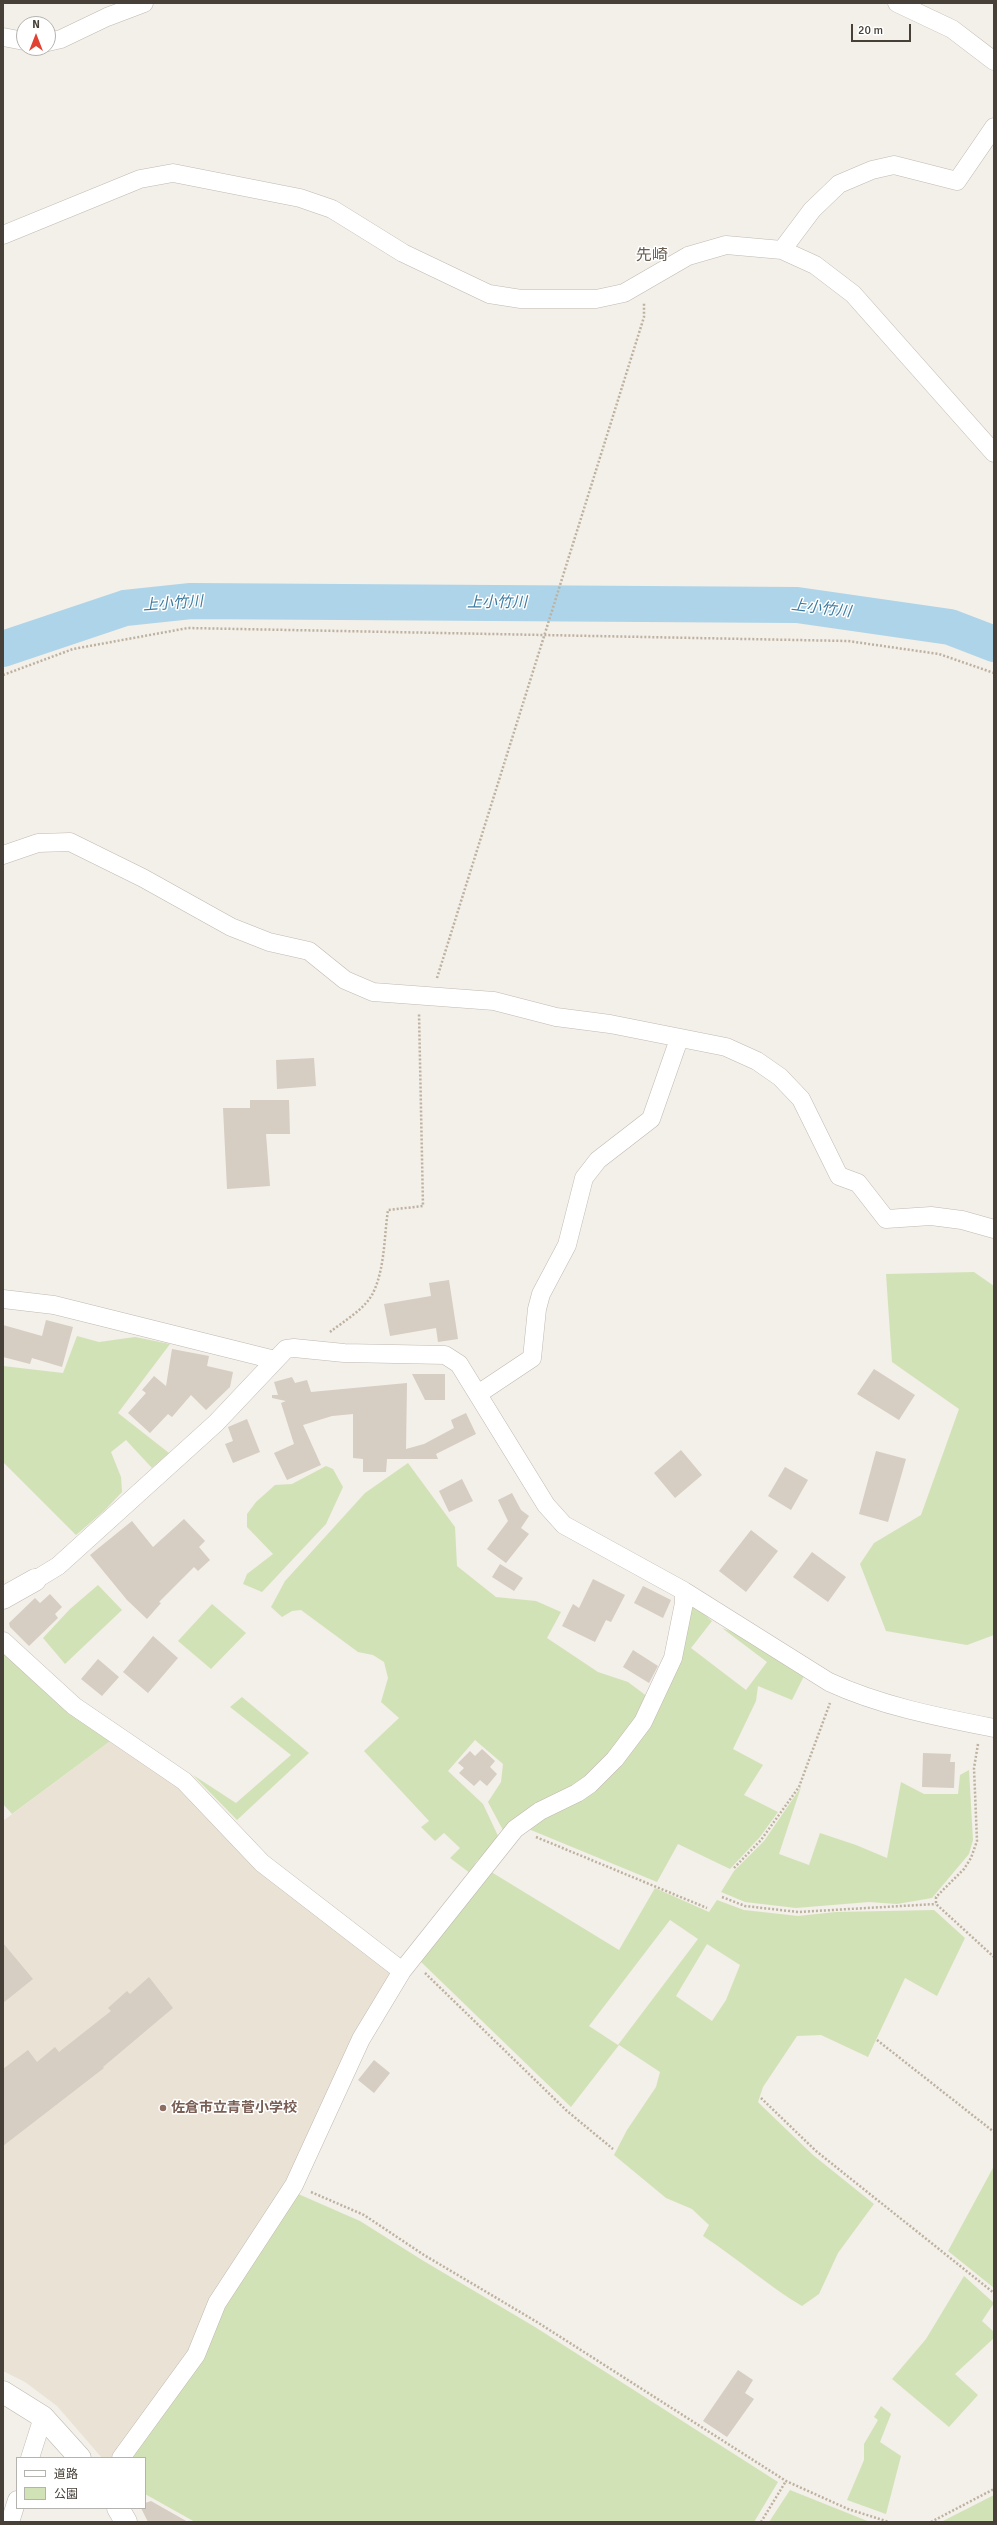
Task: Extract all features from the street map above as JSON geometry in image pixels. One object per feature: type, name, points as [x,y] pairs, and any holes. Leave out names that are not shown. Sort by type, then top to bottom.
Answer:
[{"type":"street","points":[[56,40],[107,17],[144,3]]},
{"type":"street","points":[[897,3],[952,29],[994,61]]},
{"type":"street","points":[[3,37],[16,40]]},
{"type":"street","points":[[782,250],[812,210],[839,184],[872,170],[894,165],[957,181],[994,127]]},
{"type":"street","points":[[3,235],[140,179],[173,173],[300,198],[332,209],[403,253],[489,294],[521,299],[596,299],[624,293],[643,284],[688,256],[726,245],[782,250],[815,265],[853,294],[994,452]]},
{"type":"street","points":[[3,855],[38,843],[70,842],[143,878],[231,927],[269,942],[309,951],[345,980],[373,992],[425,998],[494,1001],[556,1017],[610,1024],[726,1047],[757,1061],[780,1077],[801,1099],[839,1176],[858,1183],[886,1219],[931,1216],[962,1220],[994,1229]]},
{"type":"street","points":[[478,1394],[532,1358],[537,1309],[541,1294],[567,1245],[584,1178],[598,1160],[651,1119],[680,1039]]},
{"type":"street","points":[[3,1299],[54,1305],[275,1360]]},
{"type":"street","points":[[3,1598],[58,1566],[216,1423],[286,1349],[307,1349],[344,1353],[445,1355],[459,1364],[551,1513],[564,1525],[684,1591],[837,1685],[900,1708],[987,1726]]},
{"type":"street","points":[[122,2457],[196,2355],[217,2303],[294,2185],[361,2039],[406,1965],[515,1828],[540,1811],[577,1793],[590,1784],[604,1771],[633,1737],[643,1722],[674,1658],[684,1603],[684,1591]]},
{"type":"street","points":[[3,1641],[74,1706],[184,1781],[262,1863],[406,1965]]},
{"type":"street","points":[[3,2392],[43,2417],[79,2457]]},
{"type":"street","points":[[30,2457],[43,2417]]},
{"type":"street","points":[[10,2522],[16,2503]]},
{"type":"street","points":[[119,2509],[126,2522]]},
{"type":"path","points":[[307,1349],[357,1311],[373,1294],[380,1271],[388,1210],[423,1206],[425,998],[546,634],[562,578],[644,317],[643,284]]},
{"type":"path","points":[[3,675],[73,649],[188,628],[848,641],[939,654],[994,673]]},
{"type":"path","points":[[734,1868],[762,1840],[799,1787],[837,1685]]},
{"type":"path","points":[[936,1904],[936,1897],[964,1869],[971,1858],[977,1841],[974,1768],[987,1726]]},
{"type":"path","points":[[515,1828],[656,1885],[707,1908]]},
{"type":"path","points":[[722,1897],[745,1906],[798,1912],[936,1904],[994,1957]]},
{"type":"path","points":[[406,1965],[567,2111],[613,2149]]},
{"type":"path","points":[[877,2040],[994,2132]]},
{"type":"path","points":[[761,2098],[816,2151],[994,2293]]},
{"type":"path","points":[[294,2185],[364,2215],[424,2255],[537,2322],[786,2481],[848,2510],[889,2522]]},
{"type":"path","points":[[761,2522],[786,2481]]},
{"type":"path","points":[[931,2522],[994,2489]]},
{"type":"shaded area","name":"佐倉市立青菅小学校","points":[[113,1739],[182,1786],[392,1969],[392,1976],[289,2181],[190,2351],[116,2457],[101,2457],[57,2406],[25,2382],[3,2371],[3,1821]]},
{"type":"green space","points":[[974,1272],[994,1286],[994,1635],[967,1645],[886,1631],[860,1564],[874,1543],[921,1515],[959,1409],[892,1362],[886,1274]]},
{"type":"green space","points":[[77,1336],[99,1342],[135,1337],[170,1344],[118,1413],[169,1453],[152,1468],[126,1440],[111,1452],[121,1477],[122,1492],[104,1511],[76,1535],[3,1462],[3,1366],[63,1373]]},
{"type":"green space","points":[[408,1463],[455,1527],[457,1566],[496,1597],[536,1601],[561,1612],[547,1638],[598,1672],[628,1682],[648,1697],[638,1721],[602,1769],[505,1834],[488,1802],[501,1782],[503,1764],[475,1740],[448,1771],[483,1804],[499,1838],[476,1862],[470,1873],[450,1858],[460,1848],[444,1833],[435,1841],[421,1827],[429,1821],[364,1751],[399,1718],[381,1702],[388,1678],[384,1662],[373,1655],[358,1652],[301,1610],[292,1611],[282,1617],[271,1607],[285,1581],[365,1493]]},
{"type":"green space","points":[[326,1466],[333,1469],[343,1487],[326,1524],[262,1592],[243,1584],[247,1574],[273,1554],[247,1527],[247,1514],[256,1502],[275,1485],[292,1484]]},
{"type":"green space","points":[[98,1585],[122,1610],[65,1664],[43,1638],[70,1609]]},
{"type":"green space","points":[[212,1604],[246,1633],[211,1669],[178,1641]]},
{"type":"green space","points":[[692,1604],[712,1621],[691,1648],[746,1690],[767,1662],[722,1628],[733,1632],[804,1676],[792,1700],[758,1686],[756,1701],[733,1749],[763,1765],[744,1795],[778,1812],[760,1837],[730,1869],[678,1844],[657,1882],[526,1828],[607,1775]]},
{"type":"green space","points":[[3,1648],[113,1739],[12,1814],[3,1804]]},
{"type":"green space","points":[[242,1697],[309,1753],[237,1820],[193,1775],[236,1803],[291,1755],[230,1707]]},
{"type":"green space","points":[[969,1770],[973,1840],[969,1854],[932,1898],[897,1904],[869,1902],[796,1908],[745,1902],[721,1892],[734,1871],[764,1841],[801,1787],[779,1854],[809,1865],[820,1833],[856,1845],[887,1858],[901,1782],[924,1794],[958,1794],[960,1775]]},
{"type":"green space","points":[[488,1870],[619,1950],[655,1888],[709,1912],[717,1900],[744,1910],[798,1916],[836,1912],[934,1910],[965,1938],[937,1996],[905,1978],[868,2057],[821,2035],[797,2036],[763,2087],[758,2102],[813,2155],[874,2204],[838,2253],[819,2294],[802,2306],[777,2290],[703,2236],[709,2225],[692,2209],[666,2198],[614,2155],[627,2130],[656,2087],[660,2072],[619,2045],[571,2107],[419,1960]],"holes":[[[670,1920],[698,1939],[618,2045],[589,2026]],[[707,1944],[740,1965],[726,2000],[712,2021],[676,1996]]]},
{"type":"green space","points":[[994,2166],[994,2288],[948,2251]]},
{"type":"green space","points":[[296,2193],[360,2221],[422,2260],[535,2327],[778,2482],[754,2522],[195,2522],[146,2495],[146,2457],[130,2457],[222,2305]]},
{"type":"green space","points":[[964,2276],[994,2303],[982,2321],[994,2332],[994,2338],[955,2374],[978,2395],[949,2427],[892,2379],[926,2339]]},
{"type":"green space","points":[[881,2406],[891,2414],[880,2442],[901,2456],[886,2514],[847,2500],[864,2460],[864,2444],[878,2420],[874,2417]]},
{"type":"green space","points":[[790,2490],[870,2522],[769,2522]]},
{"type":"green space","points":[[994,2495],[994,2522],[941,2522]]},
{"type":"building","points":[[314,1058],[316,1086],[277,1089],[276,1060]]},
{"type":"building","points":[[250,1100],[289,1100],[290,1134],[266,1134],[270,1186],[227,1189],[223,1108],[250,1108]]},
{"type":"building","points":[[449,1280],[458,1339],[438,1342],[436,1328],[390,1336],[384,1304],[431,1296],[429,1283]]},
{"type":"building","points":[[46,1320],[73,1327],[62,1367],[32,1358],[30,1364],[3,1357],[3,1325],[42,1336]]},
{"type":"building","points":[[172,1349],[209,1356],[207,1366],[233,1372],[230,1387],[206,1410],[191,1395],[172,1417],[168,1414],[150,1433],[128,1413],[146,1393],[142,1390],[154,1376],[166,1386]]},
{"type":"building","points":[[874,1369],[915,1395],[899,1420],[857,1394]]},
{"type":"building","points":[[412,1374],[445,1374],[445,1400],[425,1400]]},
{"type":"building","points":[[292,1377],[295,1383],[307,1380],[311,1392],[407,1383],[406,1449],[424,1444],[454,1428],[451,1420],[466,1413],[476,1434],[436,1454],[438,1459],[387,1459],[386,1472],[363,1472],[363,1459],[353,1458],[353,1414],[332,1416],[303,1425],[321,1465],[287,1480],[274,1453],[294,1444],[281,1403],[286,1401],[272,1398],[272,1395],[278,1395],[274,1382]]},
{"type":"building","points":[[247,1419],[260,1452],[233,1463],[225,1444],[233,1441],[228,1427]]},
{"type":"building","points":[[681,1450],[702,1475],[675,1498],[654,1473]]},
{"type":"building","points":[[876,1451],[906,1459],[888,1522],[859,1514]]},
{"type":"building","points":[[785,1467],[808,1480],[791,1510],[768,1496]]},
{"type":"building","points":[[462,1479],[473,1501],[449,1512],[439,1491]]},
{"type":"building","points":[[512,1493],[521,1510],[529,1516],[521,1528],[529,1534],[506,1563],[487,1549],[508,1521],[498,1500]]},
{"type":"building","points":[[184,1519],[205,1541],[199,1547],[210,1560],[198,1571],[194,1567],[159,1602],[161,1603],[147,1619],[127,1600],[90,1555],[132,1521],[153,1547]]},
{"type":"building","points":[[751,1530],[778,1551],[746,1592],[719,1571]]},
{"type":"building","points":[[812,1552],[846,1577],[828,1602],[793,1577]]},
{"type":"building","points":[[500,1564],[523,1578],[514,1591],[492,1577]]},
{"type":"building","points":[[593,1579],[625,1595],[611,1622],[606,1620],[595,1642],[562,1626],[573,1604],[579,1608]]},
{"type":"building","points":[[643,1586],[671,1600],[663,1618],[634,1603]]},
{"type":"building","points":[[50,1594],[62,1607],[55,1614],[58,1618],[29,1646],[10,1627],[9,1623],[35,1598],[40,1603]]},
{"type":"building","points":[[153,1636],[178,1658],[148,1693],[123,1672]]},
{"type":"building","points":[[633,1650],[658,1666],[649,1683],[623,1667]]},
{"type":"building","points":[[98,1659],[119,1677],[102,1696],[81,1679]]},
{"type":"building","points":[[482,1749],[495,1761],[490,1767],[497,1774],[487,1786],[480,1780],[474,1786],[459,1773],[464,1768],[458,1763],[470,1751],[475,1756]]},
{"type":"building","points":[[923,1753],[951,1754],[950,1762],[955,1762],[954,1788],[922,1787]]},
{"type":"building","points":[[3,1943],[33,1979],[3,2003]]},
{"type":"building","points":[[149,1977],[173,2008],[103,2067],[104,2068],[3,2146],[3,2069],[28,2050],[37,2062],[55,2047],[59,2052],[111,2011],[108,2008],[127,1991],[130,1994]]},
{"type":"building","points":[[374,2060],[390,2073],[374,2093],[358,2080]]},
{"type":"building","points":[[738,2370],[753,2380],[745,2393],[754,2399],[727,2437],[703,2421]]},
{"type":"building","points":[[151,2501],[188,2522],[148,2522],[142,2509],[146,2509],[146,2503]]},
{"type":"waterway","name":"上小竹川","points":[[3,649],[125,608],[191,601],[797,605],[950,627],[994,644]]},
{"type":"place","name":"佐倉市立青菅小学校","points":[[163,2108]]},
{"type":"district","name":"先崎","points":[[652,256]]}]
